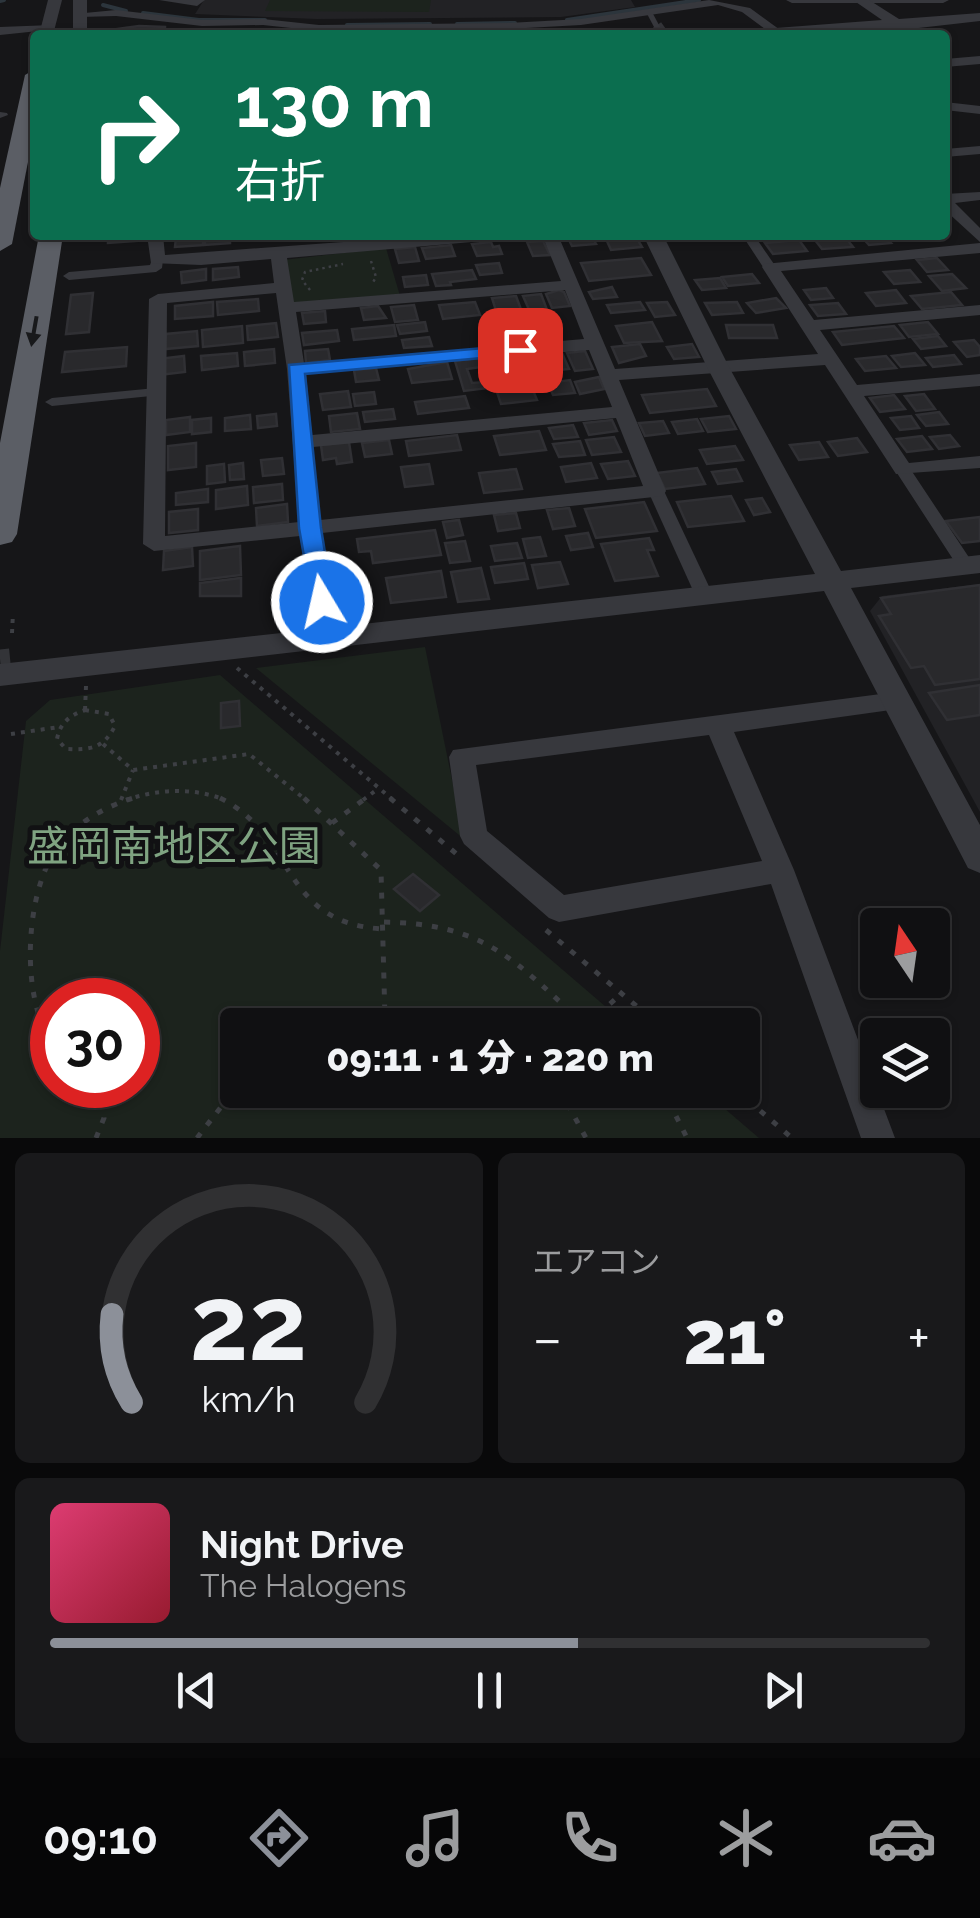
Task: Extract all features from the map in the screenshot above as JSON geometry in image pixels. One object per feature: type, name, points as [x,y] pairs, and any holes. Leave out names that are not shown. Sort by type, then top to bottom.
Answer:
[{"type":"highway","points":[[0,244],[28,78]]},
{"type":"highway","points":[[0,534],[50,240]]},
{"type":"street","points":[[47,30],[54,0]]},
{"type":"street","points":[[166,0],[198,0]]},
{"type":"street","points":[[746,10],[764,0]]},
{"type":"street","points":[[792,0],[942,0]]},
{"type":"street","points":[[861,0],[907,30],[980,19]]},
{"type":"street","points":[[544,30],[645,4],[718,2],[746,10],[774,30]]},
{"type":"street","points":[[645,4],[657,26]]},
{"type":"street","points":[[80,7],[202,23],[263,22],[308,30]]},
{"type":"street","points":[[0,30],[30,31]]},
{"type":"street","points":[[950,61],[980,60]]},
{"type":"street","points":[[950,107],[980,110]]},
{"type":"street","points":[[950,152],[980,150]]},
{"type":"street","points":[[950,199],[980,196]]},
{"type":"street","points":[[950,205],[980,237]]},
{"type":"street","points":[[69,276],[156,268],[156,240]]},
{"type":"street","points":[[157,260],[370,249],[450,240]]},
{"type":"street","points":[[552,240],[704,597]]},
{"type":"street","points":[[655,240],[718,367],[980,858]]},
{"type":"street","points":[[0,675],[973,565],[903,470],[751,240]]},
{"type":"street","points":[[770,267],[980,248]]},
{"type":"street","points":[[278,254],[296,369],[310,528],[327,639]]},
{"type":"street","points":[[286,308],[570,284]]},
{"type":"street","points":[[282,287],[158,298],[154,544],[656,491]]},
{"type":"street","points":[[810,326],[980,310]]},
{"type":"street","points":[[296,369],[594,344]]},
{"type":"street","points":[[608,376],[828,359]]},
{"type":"street","points":[[850,391],[980,380]]},
{"type":"street","points":[[52,402],[156,392]]},
{"type":"street","points":[[302,442],[622,412]]},
{"type":"street","points":[[903,470],[980,462]]},
{"type":"street","points":[[780,870],[559,908],[474,836],[462,757],[896,701]]},
{"type":"street","points":[[718,725],[780,870],[878,1138]]},
{"type":"path","points":[[360,261],[370,249]]},
{"type":"path","points":[[368,286],[376,276],[370,249]]},
{"type":"path","points":[[313,294],[302,280],[305,272],[347,262]]},
{"type":"path","points":[[12,633],[14,613]]},
{"type":"path","points":[[233,665],[470,865]]},
{"type":"path","points":[[85,710],[86,686]]},
{"type":"path","points":[[85,710],[102,710],[113,720],[113,733],[103,744],[82,752],[66,749],[57,738],[59,727],[66,718],[85,710]]},
{"type":"path","points":[[11,734],[59,727]]},
{"type":"path","points":[[103,744],[132,770],[249,754],[332,822],[380,870],[385,1008]]},
{"type":"path","points":[[121,801],[132,770]]},
{"type":"path","points":[[332,822],[378,788]]},
{"type":"path","points":[[30,978],[41,880],[54,853],[82,823],[121,801],[183,790],[226,800],[246,810],[315,909],[346,927],[419,920],[452,925],[475,934],[528,971],[568,1008]]},
{"type":"path","points":[[546,929],[639,1008]]},
{"type":"path","points":[[605,1008],[622,993]]},
{"type":"path","points":[[96,1138],[104,1118],[103,1108]]},
{"type":"path","points":[[197,1138],[220,1108]]},
{"type":"path","points":[[570,1108],[586,1138]]},
{"type":"path","points":[[672,1108],[687,1138]]},
{"type":"path","points":[[757,1108],[792,1138]]},
{"type":"shaded area","points":[[204,0],[631,0],[635,7],[561,17],[317,19],[195,14]]},
{"type":"shaded area","points":[[980,584],[980,812],[870,611],[882,596]]},
{"type":"green space","points":[[270,0],[431,0],[429,12],[265,11]]},
{"type":"green space","points":[[386,248],[400,296],[291,304],[283,260]]},
{"type":"green space","name":"盛岡南地区公園","points":[[425,647],[464,839],[256,668]]},
{"type":"green space","name":"盛岡南地区公園","points":[[220,675],[607,1008],[220,1008],[220,1108],[724,1108],[759,1138],[0,1138],[0,951],[26,721],[50,700]]},
{"type":"building","points":[[139,26],[165,27],[165,30],[109,30]]},
{"type":"building","points":[[176,240],[203,240],[203,245],[175,247]]},
{"type":"building","points":[[205,240],[230,240],[230,243],[205,245]]},
{"type":"building","points":[[569,240],[594,240],[596,244],[572,246]]},
{"type":"building","points":[[606,240],[638,240],[642,247],[611,250]]},
{"type":"building","points":[[799,240],[807,251],[773,254],[765,243]]},
{"type":"building","points":[[815,240],[847,240],[853,247],[822,249]]},
{"type":"building","points":[[864,240],[891,243],[869,245]]},
{"type":"building","points":[[543,241],[550,255],[533,256],[527,242]]},
{"type":"building","points":[[491,242],[493,247],[499,246],[502,254],[477,256],[472,244]]},
{"type":"building","points":[[451,245],[455,256],[426,259],[422,248]]},
{"type":"building","points":[[415,247],[419,261],[399,263],[395,249]]},
{"type":"building","points":[[641,258],[651,275],[589,281],[581,263]]},
{"type":"building","points":[[937,258],[948,270],[927,272],[917,260]]},
{"type":"building","points":[[499,263],[502,273],[480,275],[476,265]]},
{"type":"building","points":[[238,267],[239,277],[213,280],[213,269]]},
{"type":"building","points":[[206,269],[206,280],[182,283],[181,272]]},
{"type":"building","points":[[472,270],[476,279],[450,282],[451,285],[436,286],[432,274]]},
{"type":"building","points":[[910,270],[920,282],[894,284],[884,272]]},
{"type":"building","points":[[752,274],[759,283],[728,286],[722,277]]},
{"type":"building","points":[[952,274],[966,288],[942,291],[929,276]]},
{"type":"building","points":[[426,275],[428,285],[405,287],[403,277]]},
{"type":"building","points":[[720,278],[726,288],[702,290],[695,280]]},
{"type":"building","points":[[612,287],[617,297],[593,299],[589,292]]},
{"type":"building","points":[[826,288],[833,298],[811,300],[804,290]]},
{"type":"building","points":[[559,290],[570,306],[552,308],[546,294]]},
{"type":"building","points":[[896,290],[906,303],[876,306],[866,293]]},
{"type":"building","points":[[951,292],[962,305],[922,309],[911,296]]},
{"type":"building","points":[[93,293],[89,332],[66,334],[71,295]]},
{"type":"building","points":[[541,294],[547,310],[530,312],[523,296]]},
{"type":"building","points":[[516,296],[523,315],[498,317],[492,298]]},
{"type":"building","points":[[776,298],[786,308],[756,313],[747,303]]},
{"type":"building","points":[[258,299],[259,311],[218,315],[217,302]]},
{"type":"building","points":[[213,302],[213,316],[175,319],[175,306]]},
{"type":"building","points":[[475,302],[480,315],[443,319],[439,305]]},
{"type":"building","points":[[640,302],[645,310],[611,313],[607,305]]},
{"type":"building","points":[[667,302],[675,315],[655,317],[647,303]]},
{"type":"building","points":[[737,302],[743,313],[712,315],[705,303]]},
{"type":"building","points":[[838,303],[846,314],[818,316],[810,305]]},
{"type":"building","points":[[414,305],[418,320],[395,322],[391,307]]},
{"type":"building","points":[[378,306],[386,318],[364,320],[361,308]]},
{"type":"building","points":[[325,311],[326,322],[304,324],[302,313]]},
{"type":"building","points":[[549,313],[556,329],[536,331],[530,315]]},
{"type":"building","points":[[425,322],[427,331],[400,334],[397,325]]},
{"type":"building","points":[[652,322],[662,341],[624,343],[616,326]]},
{"type":"building","points":[[928,322],[938,334],[909,337],[900,325]]},
{"type":"building","points":[[276,323],[278,337],[248,340],[247,326]]},
{"type":"building","points":[[394,325],[396,336],[354,340],[352,329]]},
{"type":"building","points":[[726,325],[773,325],[777,338],[729,338]]},
{"type":"building","points":[[242,326],[243,343],[203,347],[202,330]]},
{"type":"building","points":[[894,326],[904,338],[842,345],[833,332]]},
{"type":"building","points":[[337,330],[339,341],[304,345],[302,333]]},
{"type":"building","points":[[197,331],[198,346],[165,349],[166,334]]},
{"type":"building","points":[[938,336],[946,346],[921,349],[913,339]]},
{"type":"building","points":[[429,337],[432,346],[404,348],[402,340]]},
{"type":"building","points":[[974,340],[980,355],[967,357],[954,342]]},
{"type":"building","points":[[640,344],[646,356],[619,363],[612,347]]},
{"type":"building","points":[[692,344],[699,357],[674,359],[667,347]]},
{"type":"building","points":[[127,347],[126,366],[62,372],[65,352]]},
{"type":"building","points":[[274,349],[275,363],[245,366],[244,352]]},
{"type":"building","points":[[328,349],[330,360],[306,363],[305,351]]},
{"type":"building","points":[[585,351],[593,369],[575,371],[567,353]]},
{"type":"building","points":[[237,353],[238,366],[202,370],[201,356]]},
{"type":"building","points":[[562,353],[569,369],[550,371],[544,355]]},
{"type":"building","points":[[915,353],[925,365],[901,367],[892,356]]},
{"type":"building","points":[[954,355],[961,364],[933,367],[926,358]]},
{"type":"building","points":[[184,356],[185,372],[158,375],[158,359]]},
{"type":"building","points":[[886,356],[896,368],[865,371],[856,359]]},
{"type":"building","points":[[478,358],[481,367],[467,369],[472,383],[486,382],[488,388],[464,391],[455,361]]},
{"type":"building","points":[[507,359],[510,368],[506,372],[489,373],[485,362]]},
{"type":"building","points":[[447,362],[452,379],[412,383],[408,369]]},
{"type":"building","points":[[376,368],[379,380],[356,382],[354,370]]},
{"type":"building","points":[[519,377],[522,386],[494,389],[491,380]]},
{"type":"building","points":[[599,377],[604,389],[580,394],[575,382]]},
{"type":"building","points":[[570,380],[575,393],[553,395],[548,383]]},
{"type":"building","points":[[532,388],[537,400],[501,404],[497,392]]},
{"type":"building","points":[[707,389],[716,406],[650,413],[642,395]]},
{"type":"building","points":[[348,391],[351,407],[323,410],[320,394]]},
{"type":"building","points":[[374,392],[376,404],[355,406],[353,394]]},
{"type":"building","points":[[924,394],[935,409],[916,411],[905,396]]},
{"type":"building","points":[[894,395],[905,409],[880,412],[870,398]]},
{"type":"building","points":[[465,396],[469,408],[418,414],[415,402]]},
{"type":"building","points":[[393,409],[395,419],[365,422],[363,412]]},
{"type":"building","points":[[939,412],[948,424],[926,426],[917,415]]},
{"type":"building","points":[[357,413],[360,429],[331,432],[329,416]]},
{"type":"building","points":[[276,414],[277,426],[258,428],[257,416]]},
{"type":"building","points":[[250,415],[251,429],[225,431],[225,418]]},
{"type":"building","points":[[729,416],[736,429],[708,432],[701,419]]},
{"type":"building","points":[[911,416],[919,428],[900,430],[891,418]]},
{"type":"building","points":[[190,417],[190,432],[166,435],[166,420]]},
{"type":"building","points":[[211,418],[211,432],[192,434],[192,420]]},
{"type":"building","points":[[697,419],[703,431],[678,434],[672,422]]},
{"type":"building","points":[[612,420],[617,431],[589,435],[584,423]]},
{"type":"building","points":[[663,421],[669,433],[645,436],[639,423]]},
{"type":"building","points":[[573,425],[578,437],[554,439],[549,428]]},
{"type":"building","points":[[539,431],[546,450],[500,455],[494,436]]},
{"type":"building","points":[[457,435],[461,450],[409,456],[406,441]]},
{"type":"building","points":[[950,435],[959,446],[939,449],[930,437]]},
{"type":"building","points":[[922,436],[932,449],[907,452],[897,439]]},
{"type":"building","points":[[614,437],[621,452],[592,455],[586,440]]},
{"type":"building","points":[[857,438],[867,452],[838,456],[828,442]]},
{"type":"building","points":[[389,440],[392,454],[365,457],[362,443]]},
{"type":"building","points":[[580,441],[585,455],[559,457],[553,444]]},
{"type":"building","points":[[349,442],[352,462],[337,464],[336,458],[323,460],[321,445]]},
{"type":"building","points":[[819,442],[828,457],[799,460],[790,445]]},
{"type":"building","points":[[196,443],[196,467],[168,470],[168,446]]},
{"type":"building","points":[[735,446],[743,460],[707,464],[700,450]]},
{"type":"building","points":[[282,458],[284,474],[263,476],[261,460]]},
{"type":"building","points":[[628,461],[635,476],[608,479],[601,464]]},
{"type":"building","points":[[243,463],[244,479],[230,480],[229,465]]},
{"type":"building","points":[[591,463],[597,478],[566,482],[561,467]]},
{"type":"building","points":[[224,464],[225,482],[207,484],[207,466]]},
{"type":"building","points":[[429,464],[433,484],[405,487],[401,467]]},
{"type":"building","points":[[697,468],[705,484],[665,489],[657,473]]},
{"type":"building","points":[[516,469],[522,489],[484,493],[479,473]]},
{"type":"building","points":[[736,469],[742,481],[718,484],[712,472]]},
{"type":"building","points":[[282,484],[283,500],[254,503],[253,487]]},
{"type":"building","points":[[247,486],[248,505],[216,509],[216,490]]},
{"type":"building","points":[[208,489],[208,502],[176,505],[176,493]]},
{"type":"building","points":[[731,496],[744,521],[688,527],[677,502]]},
{"type":"building","points":[[762,498],[770,512],[754,515],[746,500]]},
{"type":"building","points":[[644,502],[657,531],[596,538],[585,509]]},
{"type":"building","points":[[287,504],[288,522],[257,526],[256,508]]},
{"type":"building","points":[[569,508],[575,526],[553,529],[547,510]]},
{"type":"building","points":[[198,509],[198,530],[169,533],[169,512]]},
{"type":"building","points":[[516,513],[520,528],[498,531],[494,515]]},
{"type":"building","points":[[980,517],[980,541],[962,543],[946,521]]},
{"type":"building","points":[[459,520],[463,535],[447,538],[443,522]]},
{"type":"building","points":[[435,530],[441,555],[373,563],[371,551],[359,552],[357,539]]},
{"type":"building","points":[[588,533],[593,547],[571,550],[566,536]]},
{"type":"building","points":[[540,537],[546,556],[528,558],[523,539]]},
{"type":"building","points":[[649,538],[654,550],[647,550],[658,576],[615,581],[601,544]]},
{"type":"building","points":[[465,541],[470,561],[450,563],[445,543]]},
{"type":"building","points":[[517,543],[522,558],[495,561],[491,546]]},
{"type":"building","points":[[240,546],[241,575],[200,580],[200,551]]},
{"type":"building","points":[[192,547],[193,566],[163,570],[164,551]]},
{"type":"building","points":[[560,562],[568,584],[538,588],[532,565]]},
{"type":"building","points":[[524,563],[528,579],[495,583],[491,567]]},
{"type":"building","points":[[481,568],[489,599],[458,602],[451,572]]},
{"type":"building","points":[[441,571],[446,597],[391,603],[386,578]]},
{"type":"building","points":[[241,578],[241,596],[200,596],[200,583]]},
{"type":"building","points":[[980,585],[980,679],[935,685],[924,666],[911,668],[879,616],[891,614],[881,598]]},
{"type":"building","points":[[980,685],[980,715],[947,720],[929,693]]},
{"type":"building","points":[[239,701],[240,726],[221,728],[221,703]]},
{"type":"building","points":[[413,874],[439,895],[420,911],[394,889]]},
{"type":"waterway","points":[[0,1],[4,0]]},
{"type":"waterway","points":[[567,20],[699,0]]},
{"type":"waterway","points":[[103,5],[126,11]]},
{"type":"waterway","points":[[143,13],[199,20],[265,20]]},
{"type":"waterway","points":[[457,24],[515,23]]},
{"type":"waterway","points":[[347,25],[430,24]]},
{"type":"tunnel","points":[[657,25],[660,30]]},
{"type":"tunnel","points":[[0,659],[10,658]]},
{"type":"route","points":[[322,602],[310,528],[296,369],[520,350]]}]
